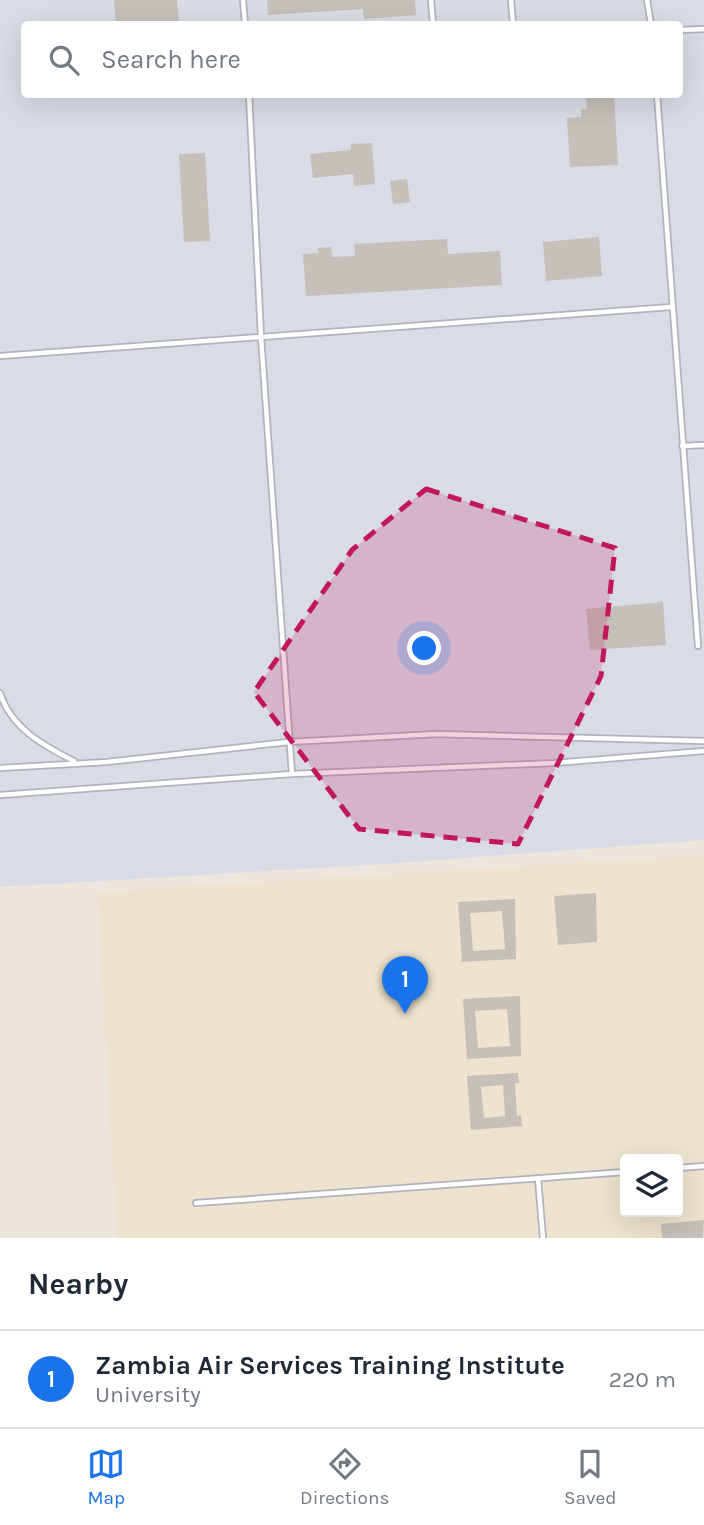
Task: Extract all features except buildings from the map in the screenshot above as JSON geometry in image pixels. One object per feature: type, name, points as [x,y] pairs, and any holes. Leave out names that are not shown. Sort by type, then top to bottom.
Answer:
[{"type":"lane","points":[[243,0],[245,21]]},
{"type":"lane","points":[[431,0],[433,21]]},
{"type":"lane","points":[[511,0],[513,21]]},
{"type":"lane","points":[[647,0],[650,21]]},
{"type":"lane","points":[[683,30],[704,29]]},
{"type":"lane","points":[[249,98],[261,337],[292,774]]},
{"type":"lane","points":[[657,98],[698,646]]},
{"type":"lane","points":[[0,356],[671,307]]},
{"type":"lane","points":[[682,446],[704,445]]},
{"type":"lane","points":[[0,693],[16,723],[30,737],[75,761]]},
{"type":"lane","points":[[0,768],[75,761],[107,762],[289,742],[436,734],[704,741]]},
{"type":"lane","points":[[0,795],[292,774],[554,763],[704,751]]},
{"type":"lane","points":[[683,1168],[704,1166]]},
{"type":"lane","points":[[196,1203],[620,1172]]},
{"type":"lane","points":[[538,1178],[543,1238]]},
{"type":"highlighted area","points":[[426,489],[615,548],[601,676],[518,844],[359,829],[254,692],[352,550]]},
{"type":"shaded area","points":[[0,0],[704,0],[704,840],[385,864],[0,887]]},
{"type":"shaded area","points":[[704,855],[704,1238],[117,1238],[97,892]]},
{"type":"place","name":"Zambia Air Services Training Institute","points":[[405,1014]]}]
